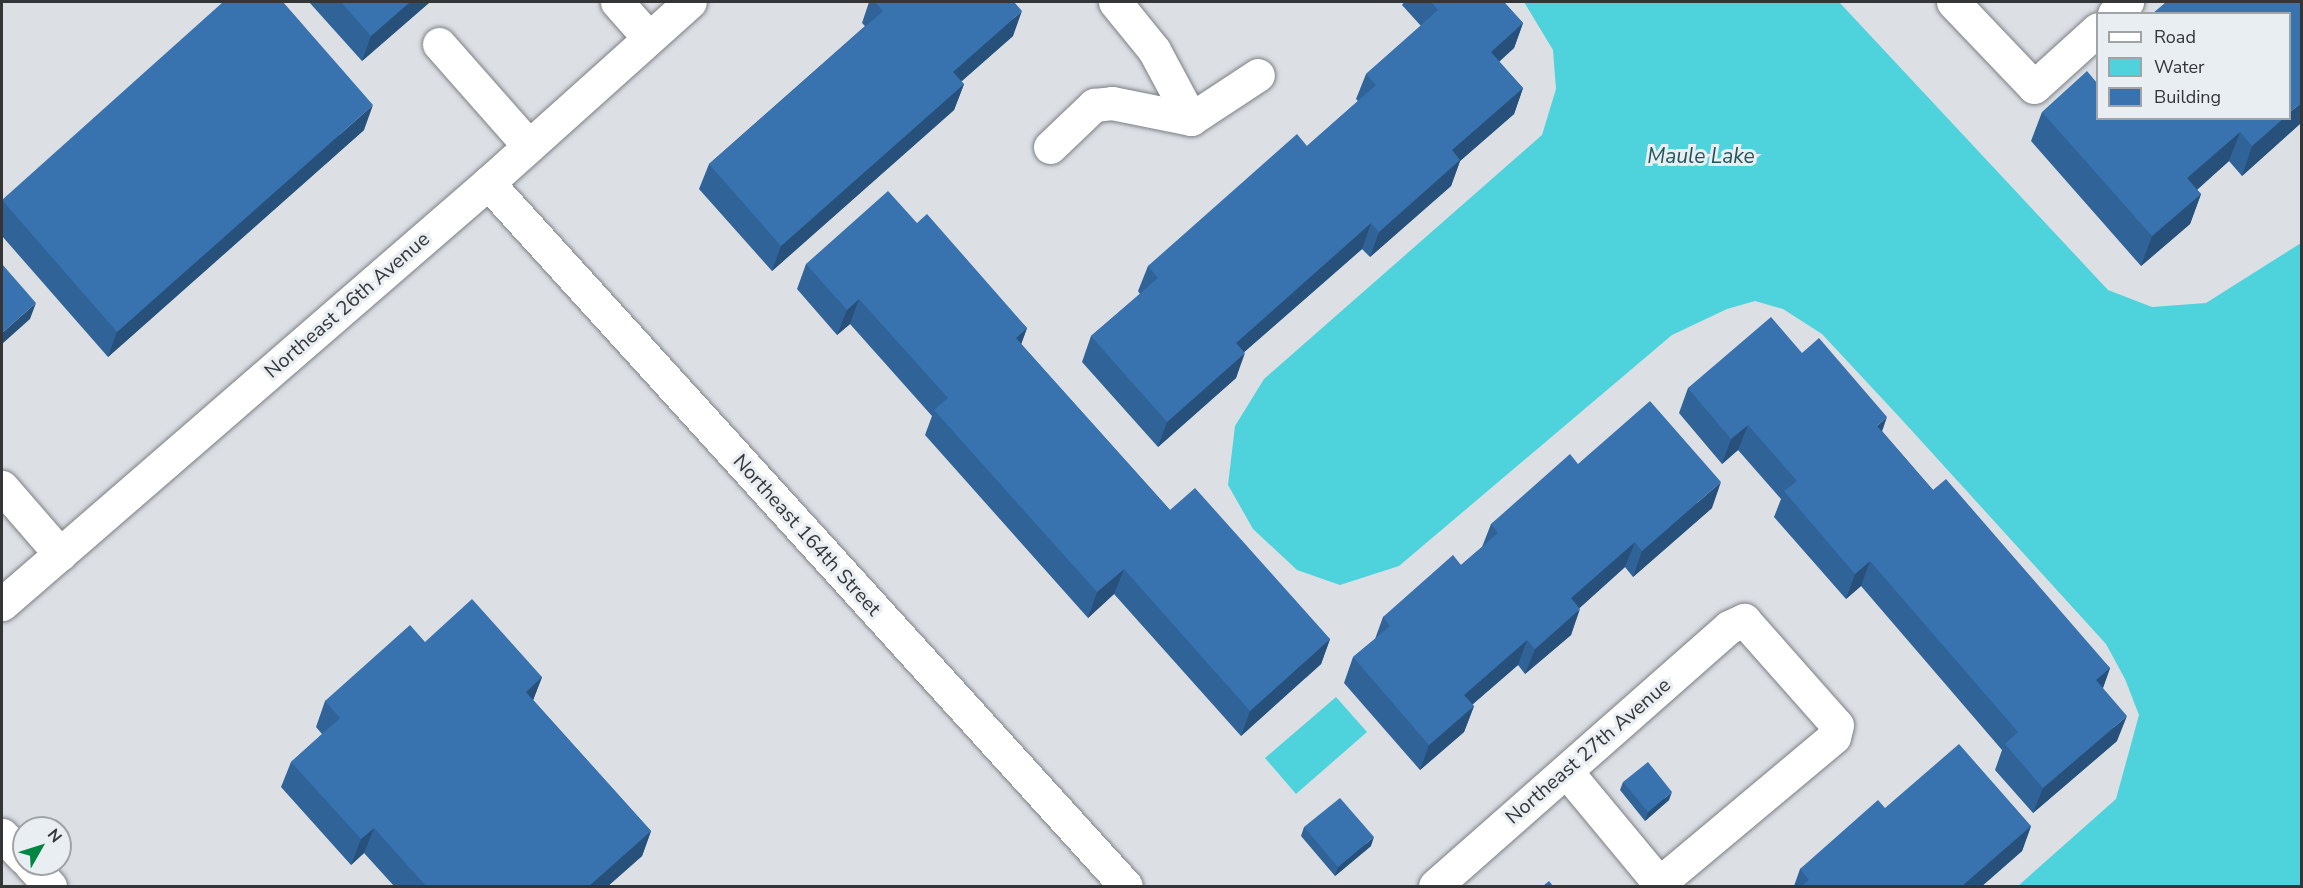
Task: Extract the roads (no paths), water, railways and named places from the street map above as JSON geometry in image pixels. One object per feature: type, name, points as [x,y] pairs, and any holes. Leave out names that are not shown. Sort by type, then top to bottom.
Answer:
[{"type":"street","points":[[617,2],[649,38]]},
{"type":"street","name":"Northeast 26th Avenue","points":[[2,604],[488,183],[690,2]]},
{"type":"street","points":[[1115,2],[1154,50],[1191,119]]},
{"type":"street","points":[[1953,2],[2034,87],[2096,30]]},
{"type":"street","points":[[439,44],[529,146]]},
{"type":"street","points":[[1050,147],[1094,105],[1112,103],[1191,119],[1258,75]]},
{"type":"street","name":"Northeast 164th Street","points":[[488,183],[1126,886]]},
{"type":"street","points":[[2,487],[60,554]]},
{"type":"street","name":"Northeast 27th Avenue","points":[[1435,886],[1729,627],[1744,620],[1837,725],[1834,737],[1663,880],[1654,876],[1566,771]]},
{"type":"water","name":"Maule Lake","points":[[1524,2],[1839,2],[2108,290],[2152,307],[2206,303],[2301,243],[2301,886],[2018,886],[2116,799],[2139,715],[2125,679],[2106,644],[1903,421],[1822,334],[1783,309],[1755,301],[1727,309],[1672,335],[1399,566],[1340,585],[1297,570],[1253,529],[1228,485],[1235,426],[1264,379],[1542,135],[1556,89],[1553,50]]},
{"type":"water","points":[[1336,697],[1367,732],[1296,794],[1265,758]]}]
